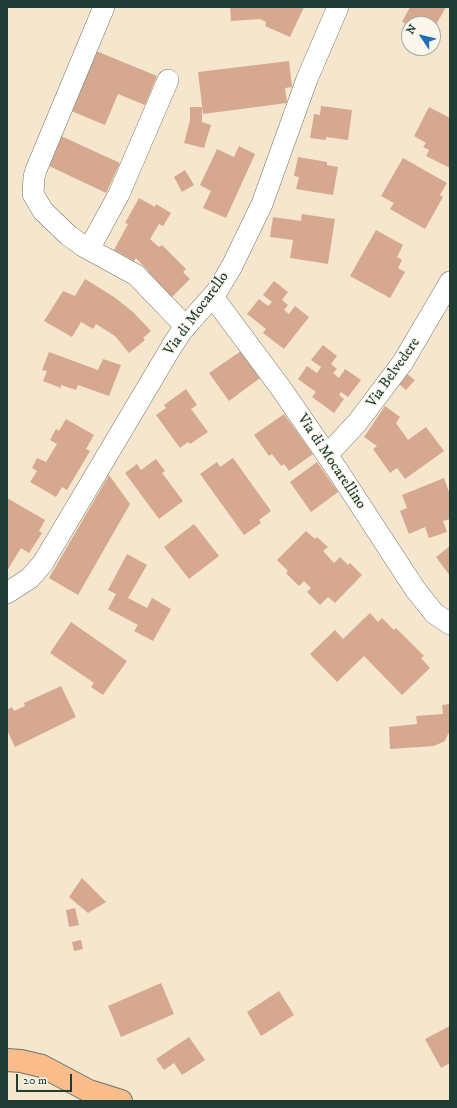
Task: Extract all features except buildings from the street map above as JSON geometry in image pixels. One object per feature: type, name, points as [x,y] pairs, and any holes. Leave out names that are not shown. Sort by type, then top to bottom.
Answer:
[{"type":"main road","points":[[7,1060],[21,1060],[42,1066],[89,1091],[121,1101]]},
{"type":"street","points":[[104,7],[36,170],[32,187],[36,201],[68,235],[89,249],[136,275],[186,327]]},
{"type":"street","name":"Via di Mocarello","points":[[9,596],[37,570],[50,552],[155,373],[186,327],[213,297],[232,266],[256,217],[307,79],[338,7]]},
{"type":"street","points":[[89,249],[119,194],[168,80]]},
{"type":"street","name":"Via Belvedere","points":[[327,455],[357,423],[412,349],[442,314],[450,282]]},
{"type":"street","name":"Via di Mocarellino","points":[[213,297],[271,375],[327,455],[415,589],[434,613],[450,624]]}]
